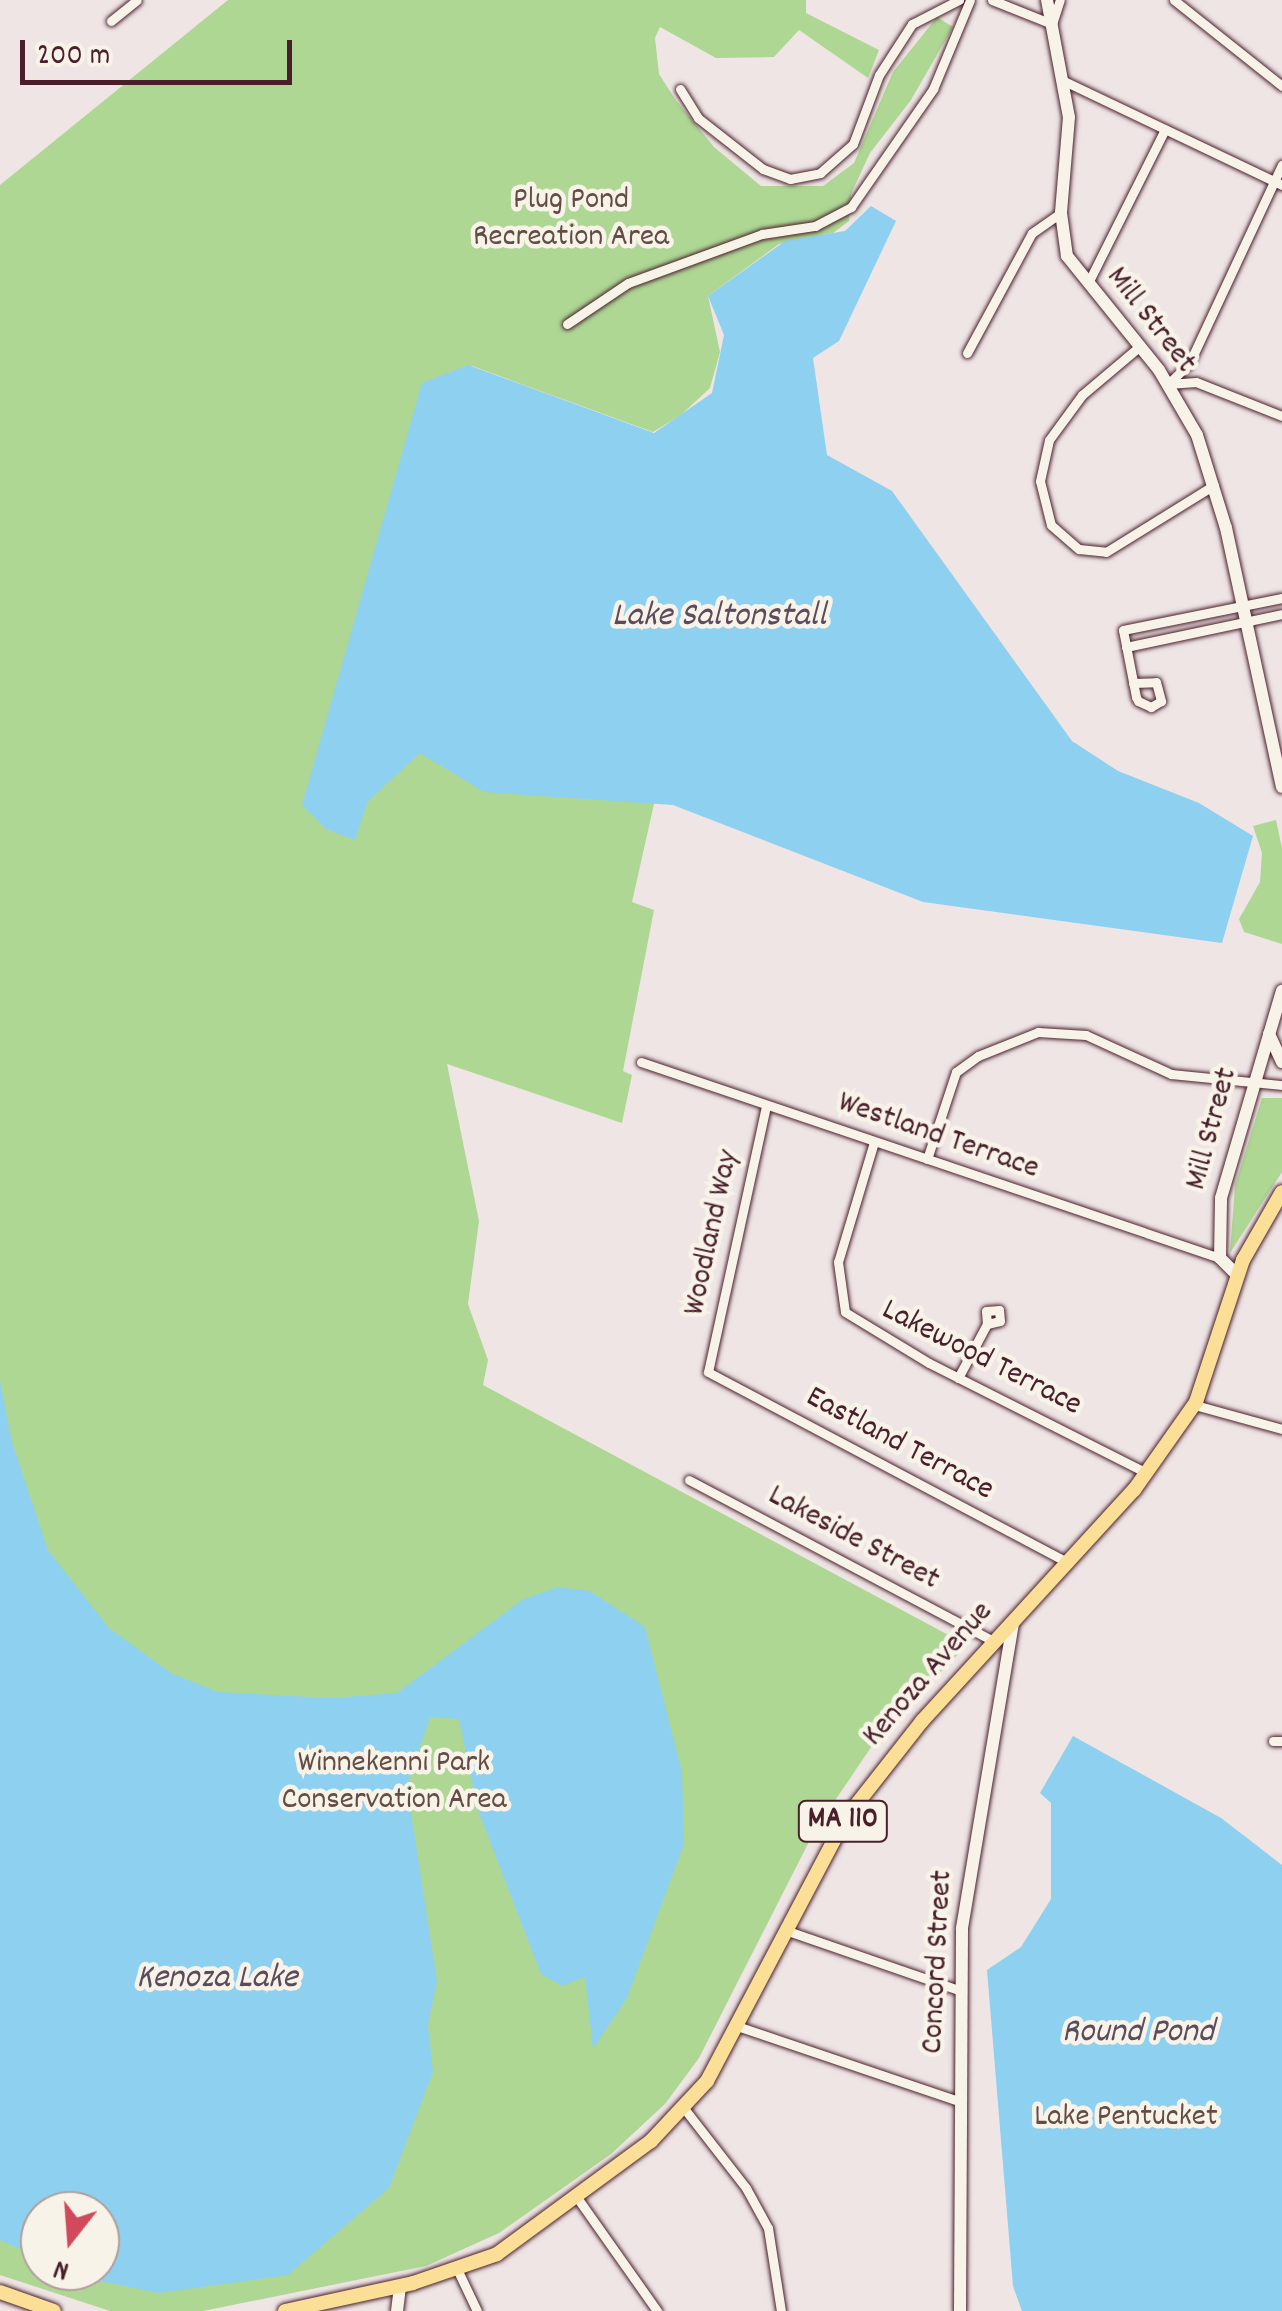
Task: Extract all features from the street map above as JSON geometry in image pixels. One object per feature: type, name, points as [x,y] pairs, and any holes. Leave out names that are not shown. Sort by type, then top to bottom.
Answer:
[{"type":"main road","name":"Mill Street","points":[[1047,0],[1070,130],[1060,212],[1067,256],[1168,384],[1196,435],[1214,485],[1282,787]]},
{"type":"main road","name":"Mill Street","points":[[1220,1258],[1225,1174],[1282,992]]},
{"type":"main road","points":[[1268,1033],[1282,1062]]},
{"type":"main road","name":"Kenoza Avenue","points":[[393,2287],[458,2271],[497,2254],[651,2140],[682,2107],[740,2027],[784,1930],[845,1818],[993,1641],[1147,1472],[1194,1405],[1237,1274],[1282,1192]]},
{"type":"main road","points":[[1220,1258],[1237,1274]]},
{"type":"main road","name":"Concord Street","points":[[960,2311],[961,1991],[973,1850],[1013,1620]]},
{"type":"main road","points":[[393,2287],[397,2311]]},
{"type":"main road","name":"MA 110","points":[[285,2311],[393,2287]]},
{"type":"main road","points":[[0,2292],[54,2311]]},
{"type":"street","points":[[111,21],[137,0]]},
{"type":"street","points":[[680,90],[698,118],[763,169],[790,179],[820,173],[853,144],[879,75],[912,24],[958,0]]},
{"type":"street","points":[[568,324],[628,284],[762,234],[815,226],[851,207],[933,89],[970,0]]},
{"type":"street","points":[[992,0],[1052,24],[1060,0]]},
{"type":"street","points":[[1174,0],[1282,86]]},
{"type":"street","points":[[1064,81],[1282,184]]},
{"type":"street","points":[[1087,285],[1165,129]]},
{"type":"street","points":[[1168,384],[1189,364],[1270,180],[1282,164]]},
{"type":"street","points":[[967,353],[1032,233],[1060,212]]},
{"type":"street","points":[[1140,346],[1061,418],[1042,464],[1051,525],[1092,554],[1106,552],[1214,485]]},
{"type":"street","points":[[1168,384],[1196,382],[1282,416]]},
{"type":"street","points":[[1133,683],[1122,630],[1282,598]]},
{"type":"street","points":[[1126,647],[1282,614]]},
{"type":"street","points":[[926,1159],[956,1072],[978,1056],[1038,1032],[1071,1030],[1171,1074],[1282,1084]]},
{"type":"street","name":"Westland Terrace","points":[[641,1062],[1220,1258]]},
{"type":"street","name":"Woodland Way","points":[[708,1372],[766,1106]]},
{"type":"street","name":"Lakewood Terrace","points":[[874,1142],[838,1262],[844,1312],[958,1378],[1147,1472]]},
{"type":"street","points":[[958,1378],[988,1324]]},
{"type":"street","name":"Eastland Terrace","points":[[708,1372],[1068,1563]]},
{"type":"street","points":[[1194,1405],[1282,1429]]},
{"type":"street","name":"Lakeside Street","points":[[689,1480],[993,1641]]},
{"type":"street","points":[[784,1930],[961,1991]]},
{"type":"street","points":[[740,2027],[961,2102]]},
{"type":"street","points":[[682,2107],[746,2188],[768,2228],[781,2311]]},
{"type":"street","points":[[576,2196],[657,2311]]},
{"type":"street","points":[[458,2271],[477,2311]]},
{"type":"green space","name":"Winnekenni Park Conservation Area","points":[[228,0],[806,0],[806,13],[879,50],[868,78],[799,30],[774,57],[716,58],[660,27],[655,38],[659,74],[714,147],[761,186],[823,186],[854,163],[893,72],[937,17],[953,27],[911,100],[870,153],[851,194],[849,221],[833,233],[779,244],[708,296],[720,352],[710,388],[681,415],[653,432],[472,366],[457,370],[365,792],[422,742],[656,795],[632,902],[654,910],[623,1071],[632,1075],[622,1123],[447,1064],[479,1221],[468,1304],[488,1360],[483,1385],[967,1645],[878,1737],[815,1830],[699,2058],[665,2104],[611,2154],[499,2233],[426,2266],[203,2311],[110,2311],[49,2291],[120,2291],[120,2191],[20,2191],[20,2282],[0,2275],[0,185]]},
{"type":"green space","points":[[1276,820],[1282,848],[1282,944],[1244,932],[1239,919],[1260,882],[1262,853],[1253,826]]},
{"type":"green space","points":[[1262,1098],[1282,1098],[1282,1172],[1230,1253],[1235,1185]]},
{"type":"water","name":"Lake Saltonstall","points":[[871,206],[896,221],[839,341],[813,358],[827,455],[892,491],[1072,741],[1118,771],[1199,803],[1253,836],[1222,943],[923,902],[673,805],[484,792],[420,753],[368,801],[355,840],[326,829],[302,805],[422,383],[468,365],[654,433],[712,393],[724,335],[708,296],[785,241],[845,231]]},
{"type":"water","name":"Kenoza Lake","points":[[0,1381],[12,1442],[48,1550],[109,1628],[171,1673],[218,1692],[332,1698],[397,1693],[522,1600],[558,1587],[590,1591],[645,1627],[682,1772],[684,1844],[627,1998],[593,2049],[585,1977],[562,1986],[541,1974],[477,1808],[459,1719],[430,1717],[407,1787],[437,1981],[428,2025],[433,2072],[389,2188],[288,2275],[159,2293],[120,2285],[120,2191],[20,2191],[20,2249],[0,2240]]},
{"type":"water","name":"Round Pond","points":[[1073,1736],[1221,1818],[1282,1865],[1282,2311],[1022,2311],[1013,2286],[987,1970],[1021,1947],[1051,1899],[1051,1803],[1040,1793]]},
{"type":"park label","name":"Plug Pond Recreation Area","points":[[571,220]]},
{"type":"park label","name":"Lake Pentucket","points":[[1126,2118]]}]
